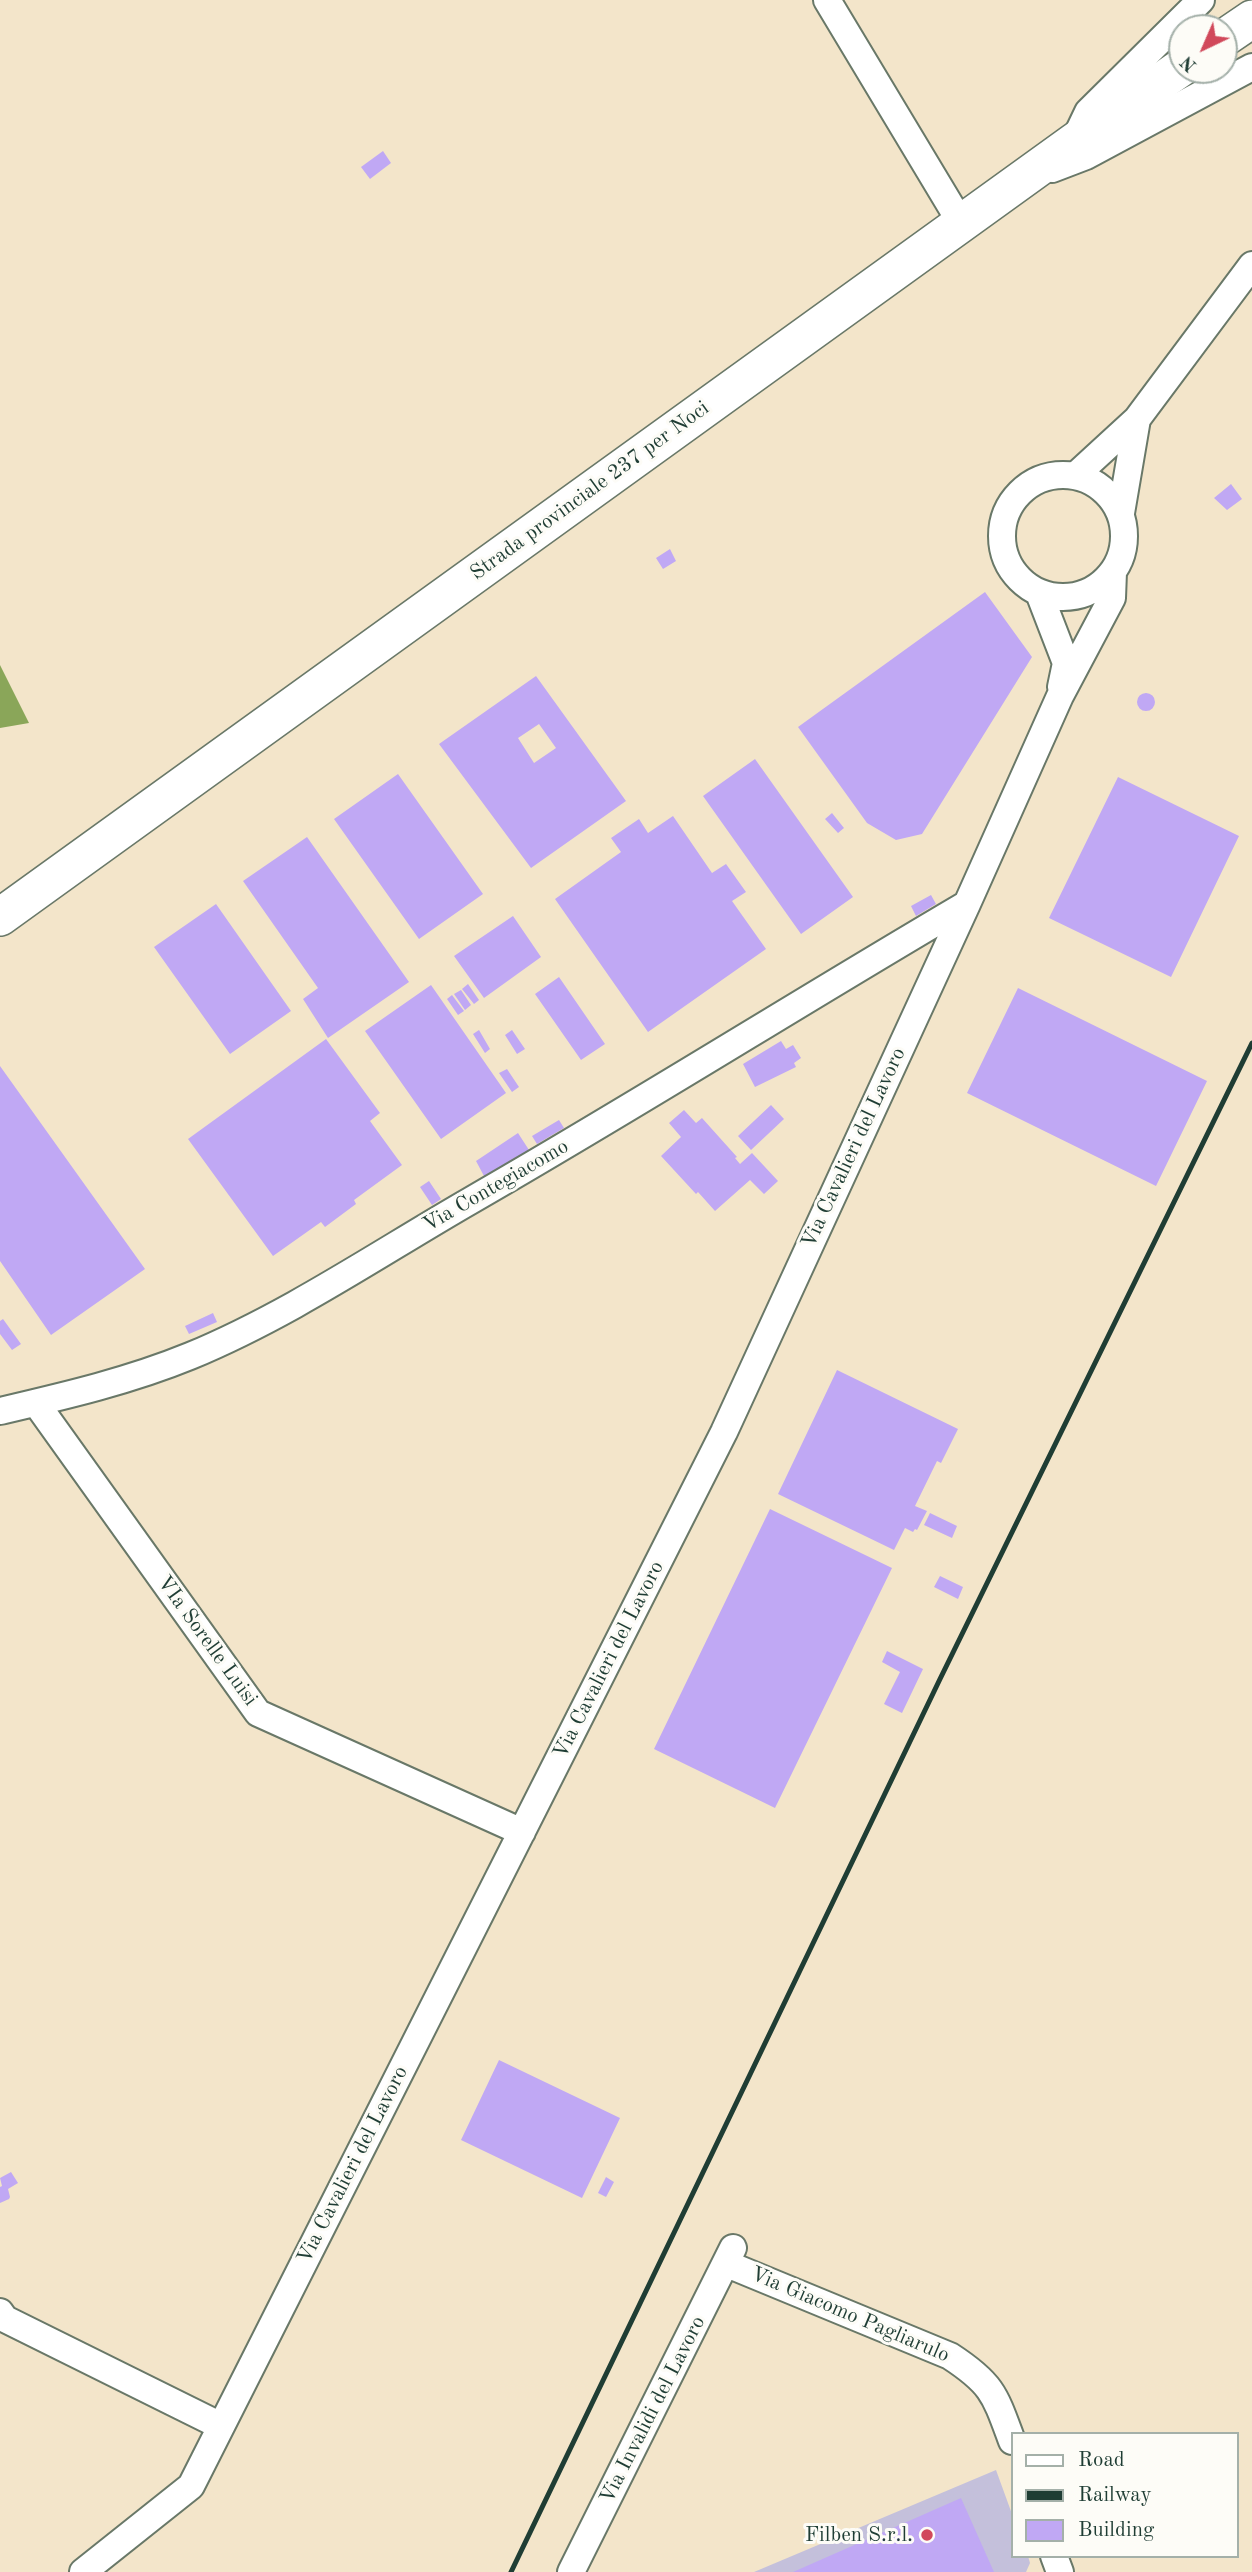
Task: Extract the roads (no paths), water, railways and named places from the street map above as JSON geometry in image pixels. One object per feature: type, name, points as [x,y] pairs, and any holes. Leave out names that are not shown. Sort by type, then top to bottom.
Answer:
[{"type":"main road","name":"Strada provinciale 237 per Noci","points":[[0,917],[961,223],[1168,77]]},
{"type":"street","points":[[827,0],[961,223]]},
{"type":"street","points":[[1074,142],[1088,112],[1200,0]]},
{"type":"street","points":[[1021,181],[1086,156],[1252,67]]},
{"type":"street","points":[[1121,513],[1111,496],[1095,483],[1076,475],[1137,419],[1252,265]]},
{"type":"street","name":"Via Cavalieri del Lavoro","points":[[83,2572],[191,2487],[724,1432],[1060,695],[1112,598],[1113,572],[1123,554],[1125,533],[1121,513],[1137,419]]},
{"type":"street","name":"Via Cavalieri del Lavoro","points":[[1060,695],[1066,663],[1039,593],[1022,582],[1009,566],[1002,547],[1002,527],[1008,508],[1020,491],[1036,480],[1056,474],[1076,475]]},
{"type":"street","points":[[1039,593],[1059,598],[1080,596],[1099,587],[1113,572]]},
{"type":"street","name":"Via Contegiacomo","points":[[0,1411],[90,1390],[191,1355],[294,1306],[607,1122],[967,904]]},
{"type":"street","name":"VIa Sorelle Luisi","points":[[36,1403],[258,1713],[522,1832]]},
{"type":"street","name":"Via Giacomo Pagliarulo","points":[[730,2256],[950,2356],[977,2373],[996,2397],[1010,2436]]},
{"type":"street","name":"Via Invalidi del Lavoro","points":[[571,2572],[730,2256]]},
{"type":"street","points":[[0,2312],[5,2319],[222,2426]]},
{"type":"railway","points":[[511,2572],[940,1679],[1252,1043]]},
{"type":"place","name":"Filben S.r.l.","points":[[927,2535]]}]
